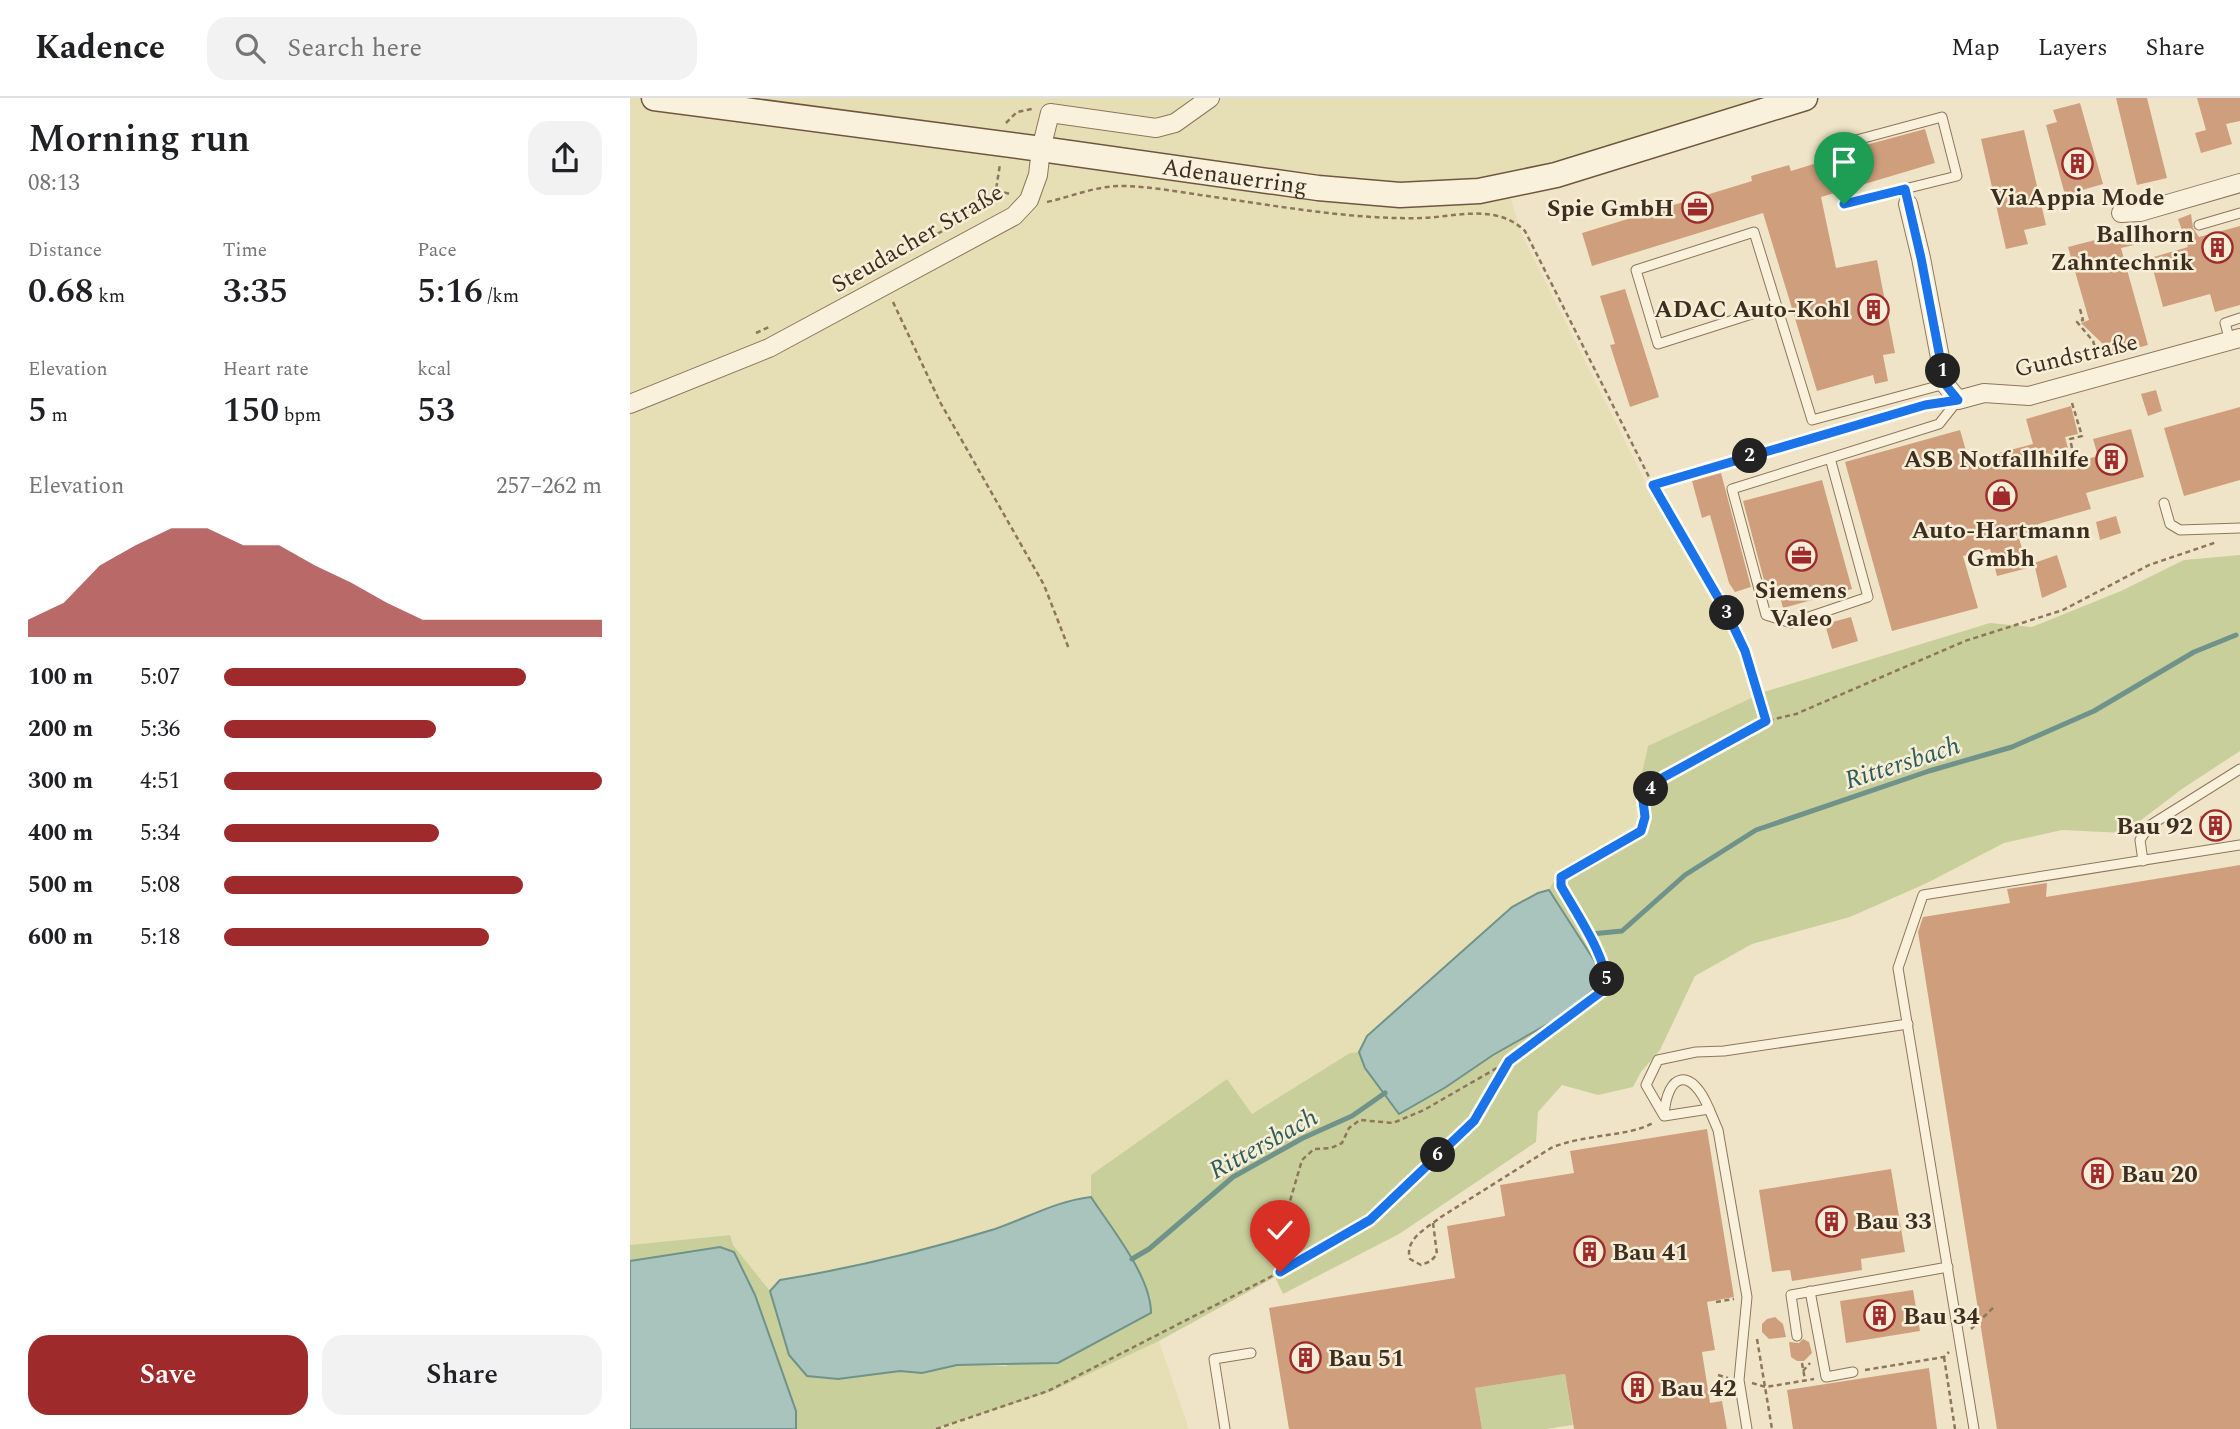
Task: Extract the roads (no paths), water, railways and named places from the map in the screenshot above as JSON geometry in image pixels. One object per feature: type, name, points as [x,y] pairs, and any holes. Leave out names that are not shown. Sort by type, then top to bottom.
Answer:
[{"type":"main road","name":"Adenauerring","points":[[654,98],[1367,194],[1479,191],[1556,176],[1805,98]]},
{"type":"street","name":"Steudacher Straße","points":[[630,404],[769,348],[1014,216],[1029,200],[1038,175],[1050,113],[1156,128],[1175,123],[1210,98]]},
{"type":"street","points":[[2121,214],[2140,212],[2240,183]]},
{"type":"street","points":[[1907,196],[1945,384],[1958,400]]},
{"type":"street","name":"Gundstraße","points":[[1958,400],[1984,393],[2029,396],[2235,340]]},
{"type":"lane","points":[[1844,204],[1907,196],[1957,176],[1942,117],[1849,142]]},
{"type":"lane","points":[[2199,225],[2240,213]]},
{"type":"lane","points":[[1777,306],[1658,344],[1636,270],[1754,232],[1777,306],[1812,420],[1945,384]]},
{"type":"lane","points":[[2235,340],[2225,323],[2240,318]]},
{"type":"lane","points":[[1830,458],[1868,597],[1791,623],[1766,615],[1732,489],[1830,458],[1939,424],[1958,400]]},
{"type":"lane","points":[[2164,503],[2170,524],[2180,530],[2240,528]]},
{"type":"lane","points":[[2143,860],[2140,840],[2149,826],[2240,769]]},
{"type":"lane","points":[[1974,1429],[1898,968],[1923,895],[2240,845]]},
{"type":"lane","points":[[1664,1116],[1646,1085],[1658,1060],[1696,1052],[1724,1051],[1908,1024]]},
{"type":"lane","points":[[1664,1116],[1668,1089],[1675,1082],[1686,1080],[1697,1084],[1718,1130],[1747,1297],[1739,1380],[1747,1429]]},
{"type":"lane","points":[[1664,1116],[1709,1109]]},
{"type":"lane","points":[[1797,1336],[1791,1295],[1948,1267]]},
{"type":"lane","points":[[1810,1291],[1826,1377],[1853,1372]]},
{"type":"lane","points":[[1225,1429],[1214,1359],[1251,1353]]},
{"type":"water","points":[[1549,890],[1599,968],[1601,982],[1569,1012],[1493,1055],[1446,1087],[1399,1114],[1365,1068],[1359,1052],[1367,1036],[1512,907]]},
{"type":"water","points":[[1091,1197],[1137,1268],[1149,1299],[1151,1313],[1058,1363],[957,1365],[922,1373],[900,1371],[838,1379],[807,1376],[789,1355],[770,1291],[780,1280],[942,1245],[995,1229],[1066,1202]]},
{"type":"water","points":[[720,1247],[734,1252],[755,1295],[796,1411],[796,1429],[630,1429],[630,1261]]},
{"type":"waterway","name":"Rittersbach","points":[[1591,934],[1622,931],[1685,875],[1756,830],[1929,771],[2012,747],[2094,711],[2194,652],[2236,635]]},
{"type":"waterway","name":"Rittersbach","points":[[1132,1259],[1149,1249],[1233,1177],[1303,1138],[1352,1116],[1385,1093]]},
{"type":"place","name":"ViaAppia Mode","points":[[2077,163]]},
{"type":"place","name":"Spie GmbH","points":[[1697,208]]},
{"type":"place","name":"Ballhorn Zahntechnik","points":[[2217,248]]},
{"type":"place","name":"ADAC Auto-Kohl","points":[[1873,309]]},
{"type":"place","name":"ASB Notfallhilfe","points":[[2112,459]]},
{"type":"place","name":"Auto-Hartmann Gmbh","points":[[2001,496]]},
{"type":"place","name":"Siemens Valeo","points":[[1801,556]]},
{"type":"place","name":"Bau 92","points":[[2216,826]]},
{"type":"place","name":"Bau 20","points":[[2098,1174]]},
{"type":"place","name":"Bau 33","points":[[1832,1221]]},
{"type":"place","name":"Bau 41","points":[[1589,1252]]},
{"type":"place","name":"Bau 34","points":[[1880,1316]]},
{"type":"place","name":"Bau 51","points":[[1305,1358]]},
{"type":"place","name":"Bau 42","points":[[1637,1388]]}]
